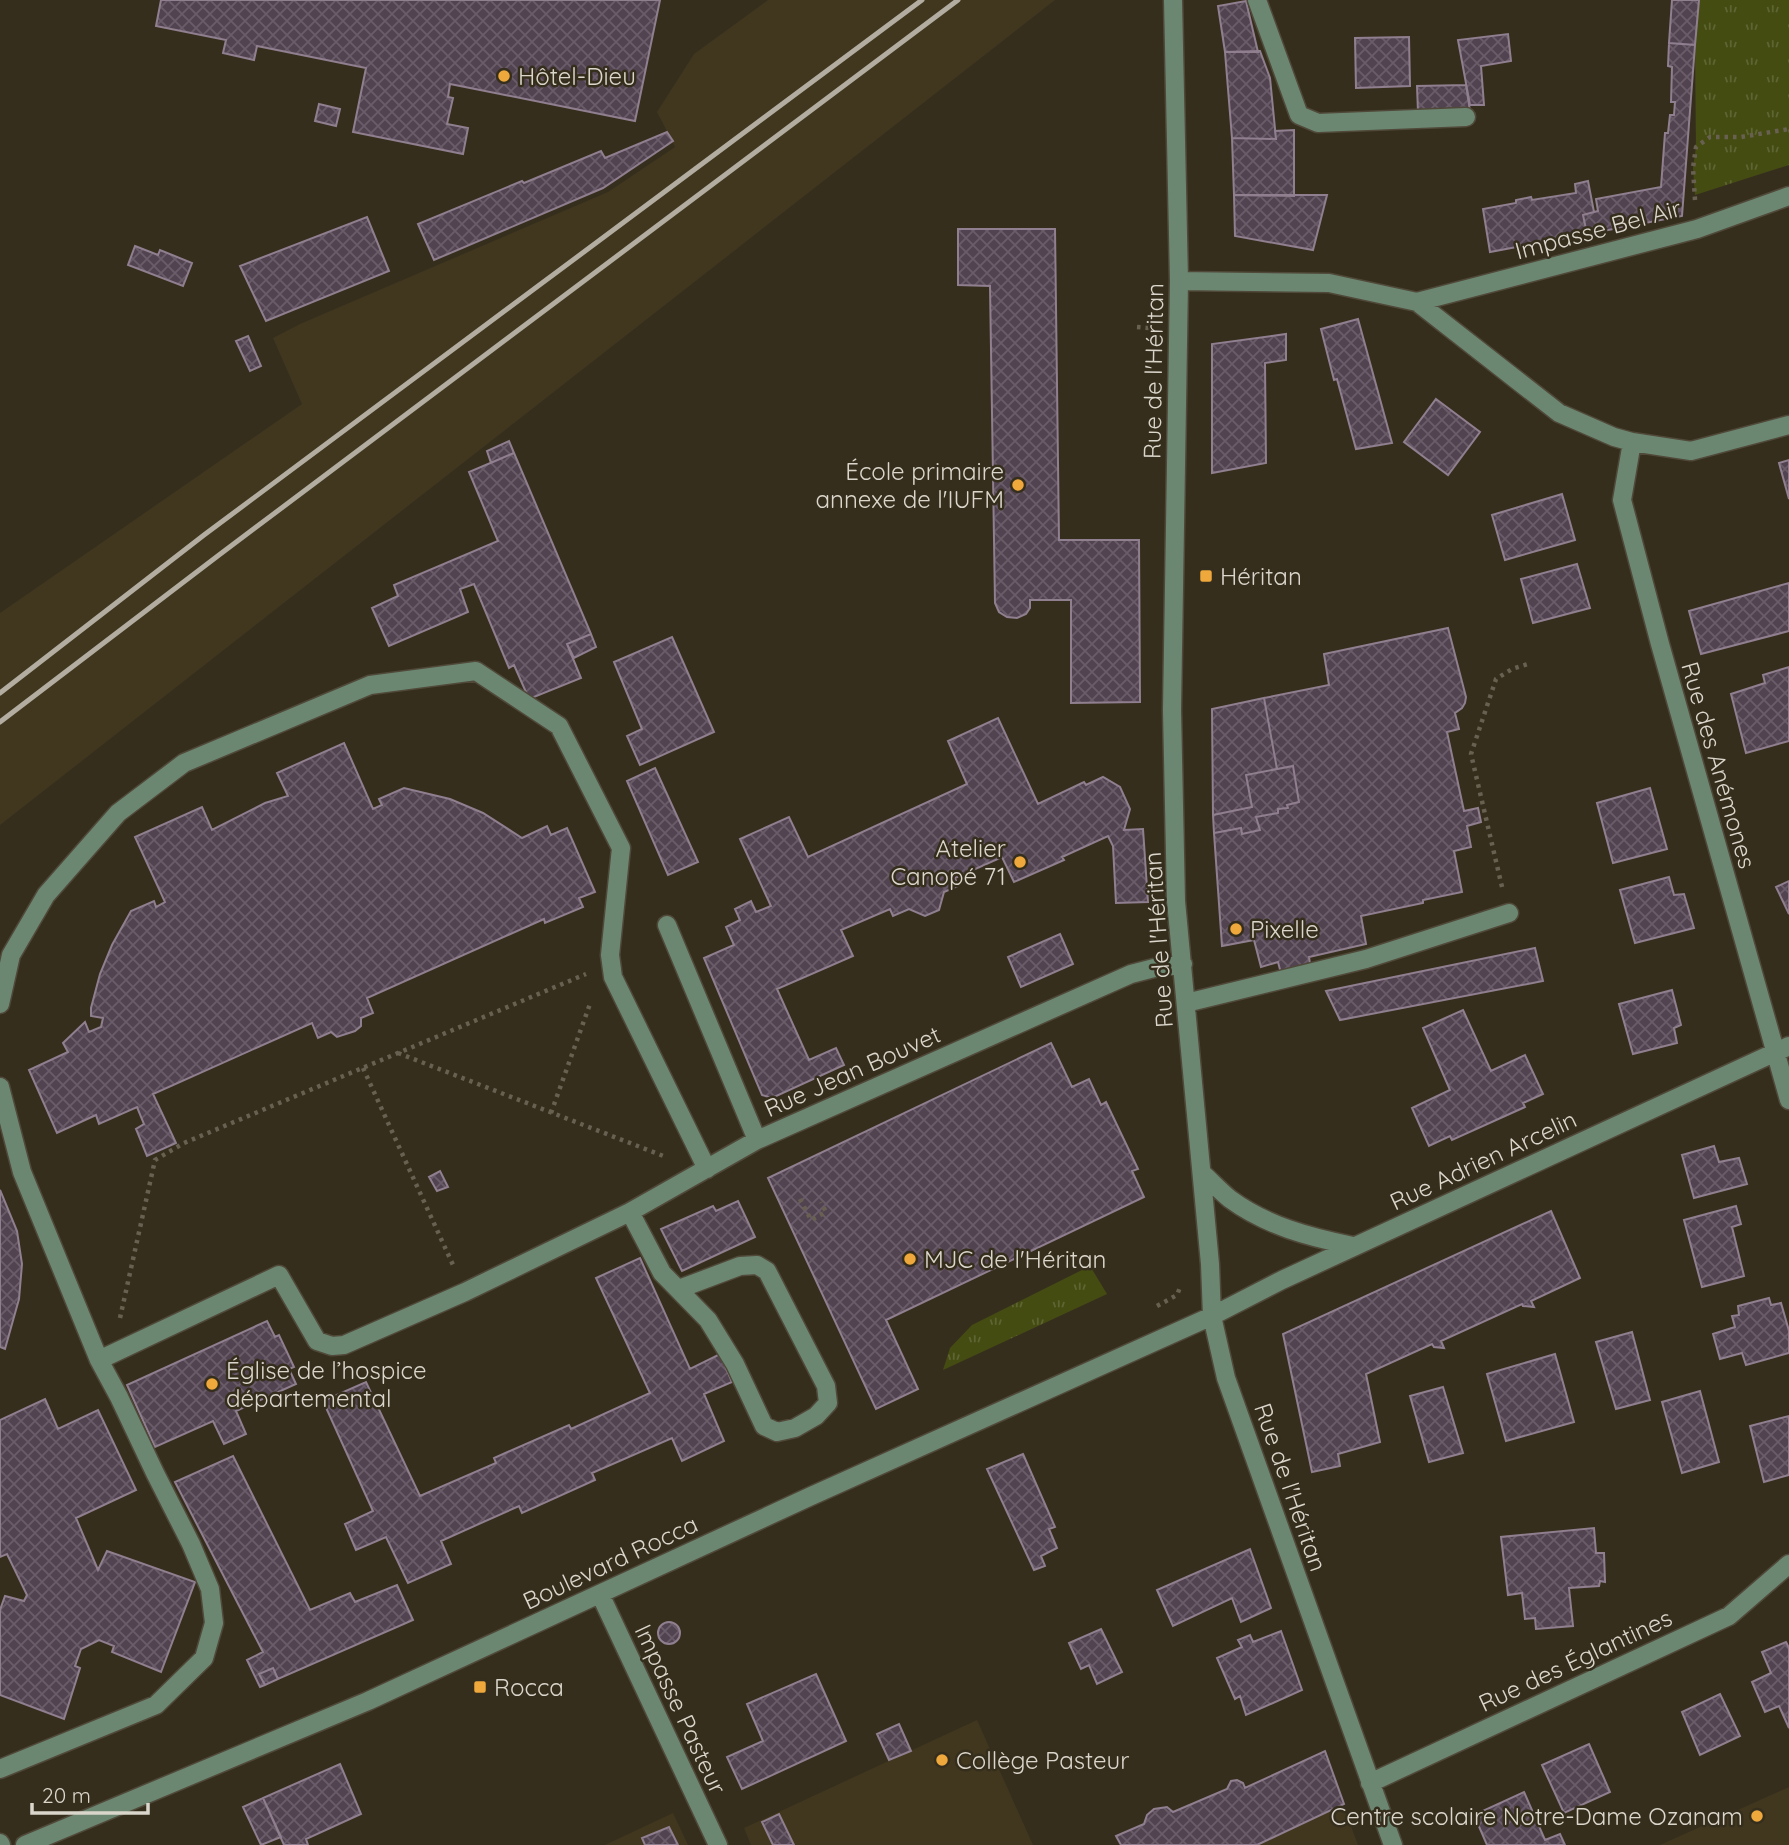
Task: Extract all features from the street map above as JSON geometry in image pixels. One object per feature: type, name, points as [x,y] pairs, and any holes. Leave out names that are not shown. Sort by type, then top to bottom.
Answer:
[{"type":"street","name":"Rue de l'Héritan","points":[[1173,0],[1180,281],[1172,710],[1176,901],[1202,1172],[1212,1315],[1226,1378],[1393,1845]]},
{"type":"street","points":[[1257,0],[1299,115],[1318,123],[1466,117]]},
{"type":"street","name":"Impasse Bel Air","points":[[1417,302],[1697,229],[1789,196]]},
{"type":"street","points":[[1180,281],[1329,283],[1417,302],[1559,413],[1632,442],[1691,451],[1789,425]]},
{"type":"street","name":"Rue des Anémones","points":[[1632,442],[1622,500],[1650,610],[1782,1049],[1789,1100]]},
{"type":"street","points":[[0,1004],[11,954],[46,895],[118,813],[184,763],[370,685],[476,671],[559,726],[621,848],[607,965],[707,1168]]},
{"type":"street","points":[[1186,1003],[1366,959],[1508,913]]},
{"type":"street","name":"Rue Jean Bouvet","points":[[667,925],[757,1140],[1131,974],[1183,964]]},
{"type":"street","name":"Rue Adrien Arcelin","points":[[1212,1315],[1353,1246],[1782,1049]]},
{"type":"street","points":[[0,1087],[22,1172],[106,1357],[119,1397],[210,1589],[214,1623],[204,1658],[156,1705],[0,1769]]},
{"type":"street","points":[[106,1357],[279,1275],[317,1341],[332,1346],[344,1345],[465,1292],[630,1212],[757,1140]]},
{"type":"street","points":[[1202,1172],[1227,1197],[1268,1222],[1309,1237],[1353,1246]]},
{"type":"street","points":[[630,1212],[662,1273],[708,1320],[735,1364],[764,1426],[777,1432],[795,1428],[816,1416],[828,1403],[826,1386],[767,1271],[757,1265],[740,1266],[679,1289]]},
{"type":"street","name":"Boulevard Rocca","points":[[25,1845],[55,1839],[368,1701],[809,1497],[1212,1315]]},
{"type":"street","name":"Rue des Églantines","points":[[1370,1783],[1729,1616],[1789,1564]]},
{"type":"street","name":"Impasse Pasteur","points":[[600,1594],[718,1845]]},
{"type":"path","points":[[1697,229],[1693,168],[1696,147],[1710,137],[1741,137],[1789,129]]},
{"type":"path","points":[[1508,913],[1471,754],[1496,678],[1531,663]]},
{"type":"path","points":[[106,1357],[155,1160],[184,1143],[607,965]]},
{"type":"path","points":[[551,1113],[607,965]]},
{"type":"path","points":[[398,1053],[660,1156],[707,1168]]},
{"type":"path","points":[[363,1068],[465,1292]]},
{"type":"path","points":[[800,1199],[811,1220],[825,1212],[821,1202]]},
{"type":"shaded area","points":[[768,0],[1055,0],[0,825],[0,613],[302,404],[273,338],[608,192],[675,147],[657,112],[694,54]]},
{"type":"shaded area","name":"Collège Pasteur","points":[[977,1720],[1033,1845],[751,1845],[744,1828]]},
{"type":"shaded area","name":"Centre scolaire Notre-Dame Ozanam","points":[[1789,1787],[1789,1845],[1660,1845]]},
{"type":"shaded area","points":[[1343,1805],[1358,1845],[1257,1845]]},
{"type":"shaded area","points":[[673,1813],[688,1845],[605,1845]]},
{"type":"green space","points":[[1699,0],[1789,0],[1789,165],[1695,195],[1695,45]]},
{"type":"green space","points":[[1090,1266],[1107,1294],[943,1370],[950,1348],[972,1325]]},
{"type":"building","name":"Hôtel-Dieu","points":[[161,0],[660,0],[635,121],[450,84],[448,97],[453,98],[447,124],[468,128],[463,154],[353,132],[366,68],[257,46],[254,60],[223,53],[226,40],[156,26]]},
{"type":"building","points":[[1672,0],[1699,0],[1695,45],[1669,43]]},
{"type":"building","points":[[1246,1],[1258,52],[1225,52],[1218,6]]},
{"type":"building","points":[[1508,34],[1511,61],[1481,66],[1484,105],[1470,105],[1458,40]]},
{"type":"building","points":[[1409,37],[1410,86],[1356,88],[1355,38]]},
{"type":"building","points":[[1669,43],[1695,45],[1682,216],[1587,234],[1583,215],[1598,211],[1596,199],[1661,187],[1665,133],[1668,133],[1670,115],[1674,115],[1675,102],[1671,102],[1672,67],[1668,66]]},
{"type":"building","points":[[1260,51],[1270,78],[1276,139],[1232,138],[1225,52]]},
{"type":"building","points":[[1466,85],[1470,111],[1418,112],[1417,86]]},
{"type":"building","points":[[319,104],[340,109],[336,126],[315,121]]},
{"type":"building","points":[[1294,130],[1294,196],[1234,195],[1232,138],[1276,139],[1275,131]]},
{"type":"building","points":[[667,132],[673,141],[603,188],[434,260],[418,224],[601,151],[605,158]]},
{"type":"building","points":[[1588,181],[1594,212],[1583,215],[1587,234],[1490,252],[1483,209],[1516,203],[1516,200],[1531,197],[1532,200],[1576,193],[1575,184]]},
{"type":"building","points":[[1234,195],[1327,195],[1313,250],[1235,236]]},
{"type":"building","points":[[367,217],[389,271],[266,321],[240,266]]},
{"type":"building","points":[[958,229],[1055,229],[1059,540],[1139,540],[1140,702],[1071,703],[1071,600],[1030,600],[1030,608],[1026,614],[1017,618],[1007,617],[999,612],[995,603],[990,286],[958,285]]},
{"type":"building","points":[[135,246],[158,255],[160,250],[192,263],[183,286],[128,265]]},
{"type":"building","points":[[1358,319],[1392,443],[1356,449],[1321,329]]},
{"type":"building","points":[[1286,334],[1286,360],[1265,363],[1266,463],[1212,473],[1212,344]]},
{"type":"building","points":[[248,336],[261,366],[250,371],[236,341]]},
{"type":"building","points":[[1436,399],[1480,432],[1448,475],[1404,442]]},
{"type":"building","points":[[509,441],[514,453],[491,463],[487,451]]},
{"type":"building","points":[[514,453],[591,634],[567,644],[581,678],[529,699],[514,665],[509,668],[474,584],[460,589],[468,612],[389,646],[372,608],[398,596],[394,585],[498,541],[469,472]]},
{"type":"building","points":[[1789,460],[1789,499],[1779,463]]},
{"type":"building","points":[[1562,494],[1575,540],[1505,560],[1492,515]]},
{"type":"building","points":[[1577,564],[1590,608],[1533,623],[1521,579]]},
{"type":"building","points":[[1789,583],[1789,631],[1701,654],[1689,611]]},
{"type":"building","points":[[1448,628],[1466,697],[1462,708],[1455,713],[1459,729],[1447,732],[1464,811],[1478,808],[1481,822],[1467,826],[1471,847],[1454,851],[1462,892],[1361,916],[1366,944],[1309,957],[1311,971],[1282,977],[1278,962],[1261,967],[1254,940],[1222,946],[1214,833],[1241,828],[1242,834],[1260,830],[1256,817],[1278,813],[1278,809],[1288,808],[1287,805],[1299,802],[1293,766],[1277,769],[1264,698],[1329,685],[1324,654]]},
{"type":"building","points":[[591,634],[596,647],[574,658],[567,644]]},
{"type":"building","points":[[672,637],[714,732],[640,765],[627,736],[642,729],[614,662]]},
{"type":"building","points":[[1789,667],[1789,741],[1746,753],[1731,694],[1765,683],[1763,675]]},
{"type":"building","points":[[1264,698],[1277,769],[1246,775],[1252,807],[1213,815],[1212,709]]},
{"type":"building","points":[[998,718],[1038,804],[1084,782],[1086,785],[1103,777],[1120,787],[1130,809],[1124,830],[1143,829],[1148,902],[1116,903],[1113,846],[1108,836],[1062,857],[1064,860],[1014,882],[1002,857],[955,878],[958,886],[944,892],[939,910],[925,916],[909,909],[893,916],[890,909],[841,930],[853,956],[777,989],[809,1060],[836,1048],[844,1065],[772,1098],[762,1095],[704,958],[734,945],[726,927],[740,920],[735,909],[751,901],[756,912],[771,906],[740,839],[789,817],[808,857],[967,784],[948,741]]},
{"type":"building","points":[[344,743],[373,809],[382,805],[379,799],[404,788],[450,799],[483,813],[522,838],[547,826],[551,835],[567,828],[595,892],[579,898],[583,907],[545,923],[544,919],[367,998],[373,1013],[361,1018],[361,1026],[355,1031],[337,1037],[331,1032],[318,1038],[312,1023],[153,1094],[176,1143],[147,1156],[136,1129],[144,1124],[137,1107],[99,1124],[96,1115],[57,1133],[29,1070],[68,1052],[63,1043],[85,1022],[89,1032],[101,1027],[103,1018],[91,1016],[91,1008],[100,974],[112,945],[131,911],[154,901],[156,907],[165,902],[135,837],[202,807],[212,830],[265,803],[288,796],[277,773]]},
{"type":"building","points":[[1293,766],[1299,802],[1287,805],[1288,808],[1278,809],[1278,813],[1256,817],[1260,830],[1242,834],[1241,828],[1214,833],[1213,815],[1252,807],[1246,775]]},
{"type":"building","points":[[655,768],[698,862],[668,875],[627,781]]},
{"type":"building","points":[[1650,788],[1667,849],[1613,863],[1597,803]]},
{"type":"building","points":[[1669,877],[1674,895],[1684,894],[1694,928],[1635,943],[1620,890]]},
{"type":"building","points":[[1789,881],[1789,914],[1776,887]]},
{"type":"building","points":[[1060,934],[1073,964],[1021,987],[1008,957]]},
{"type":"building","points":[[1535,948],[1543,981],[1340,1020],[1326,991]]},
{"type":"building","points":[[1672,990],[1681,1025],[1674,1028],[1677,1043],[1633,1054],[1619,1004]]},
{"type":"building","points":[[1463,1010],[1491,1071],[1525,1055],[1543,1094],[1523,1103],[1525,1107],[1452,1140],[1450,1136],[1429,1146],[1412,1108],[1450,1090],[1423,1028]]},
{"type":"building","name":"MJC de l'Héritan","points":[[1051,1043],[1072,1087],[1089,1079],[1101,1105],[1106,1102],[1138,1169],[1132,1171],[1144,1197],[886,1320],[918,1389],[876,1409],[768,1178]]},
{"type":"building","points":[[1714,1146],[1719,1162],[1739,1158],[1747,1184],[1694,1198],[1682,1155]]},
{"type":"building","points":[[440,1171],[448,1187],[437,1191],[429,1177]]},
{"type":"building","points":[[0,1190],[17,1231],[22,1264],[19,1299],[5,1349],[0,1347]]},
{"type":"building","points":[[738,1201],[755,1237],[682,1271],[661,1229],[713,1206],[716,1211]]},
{"type":"building","points":[[1736,1206],[1741,1224],[1732,1227],[1744,1276],[1702,1287],[1684,1220]]},
{"type":"building","points":[[1551,1211],[1580,1278],[1531,1301],[1534,1307],[1522,1304],[1441,1341],[1444,1348],[1434,1347],[1432,1344],[1366,1374],[1380,1442],[1338,1454],[1340,1466],[1312,1472],[1283,1334]]},
{"type":"building","points":[[640,1258],[690,1369],[720,1354],[732,1382],[704,1394],[724,1441],[682,1461],[672,1438],[592,1473],[595,1480],[522,1513],[519,1506],[441,1541],[451,1564],[408,1583],[386,1537],[356,1550],[345,1524],[373,1511],[323,1401],[366,1382],[420,1496],[496,1463],[494,1458],[569,1425],[571,1429],[650,1393],[596,1278]]},
{"type":"building","points":[[1769,1298],[1771,1305],[1781,1303],[1789,1331],[1789,1353],[1746,1365],[1742,1353],[1720,1359],[1713,1334],[1735,1327],[1732,1316],[1739,1315],[1738,1306]]},
{"type":"building","name":"Église de l’hospice départemental","points":[[267,1321],[275,1337],[279,1335],[294,1367],[289,1369],[296,1384],[236,1411],[246,1434],[224,1444],[213,1421],[155,1447],[127,1385]]},
{"type":"building","points":[[1632,1332],[1650,1400],[1616,1409],[1596,1342]]},
{"type":"building","points":[[1555,1354],[1574,1422],[1506,1441],[1487,1374]]},
{"type":"building","points":[[1443,1387],[1463,1453],[1429,1462],[1410,1396]]},
{"type":"building","points":[[1700,1391],[1719,1462],[1682,1473],[1662,1402]]},
{"type":"building","points":[[45,1399],[58,1429],[98,1410],[136,1490],[76,1518],[98,1570],[107,1551],[195,1582],[161,1672],[112,1652],[114,1646],[99,1640],[81,1649],[75,1666],[80,1668],[64,1719],[0,1695],[0,1610],[5,1596],[24,1601],[27,1595],[7,1554],[0,1557],[0,1420]]},
{"type":"building","points":[[1789,1416],[1789,1475],[1764,1482],[1750,1426]]},
{"type":"building","points":[[1023,1454],[1055,1527],[1049,1529],[1057,1548],[1041,1556],[1045,1566],[1034,1570],[987,1469]]},
{"type":"building","points":[[233,1456],[310,1610],[350,1593],[355,1602],[397,1585],[413,1620],[278,1679],[273,1668],[259,1674],[265,1685],[260,1687],[247,1660],[263,1652],[175,1482]]},
{"type":"building","points":[[1594,1528],[1596,1553],[1604,1553],[1605,1582],[1600,1581],[1599,1586],[1569,1588],[1573,1626],[1536,1629],[1535,1618],[1525,1619],[1522,1593],[1508,1595],[1501,1537]]},
{"type":"building","points":[[1250,1549],[1271,1608],[1241,1622],[1232,1598],[1173,1626],[1157,1590]]},
{"type":"building","points":[[665,1622],[673,1622],[680,1629],[680,1637],[673,1644],[665,1644],[658,1637],[658,1629]]},
{"type":"building","points":[[1101,1629],[1122,1672],[1097,1684],[1089,1665],[1081,1669],[1069,1643]]},
{"type":"building","points":[[1281,1631],[1302,1690],[1246,1715],[1240,1696],[1235,1699],[1217,1658],[1242,1647],[1238,1640],[1250,1635],[1253,1642]]},
{"type":"building","points":[[1786,1642],[1789,1648],[1789,1728],[1779,1706],[1765,1712],[1752,1682],[1771,1673],[1762,1652]]},
{"type":"building","points":[[273,1668],[278,1679],[265,1685],[259,1674]]},
{"type":"building","points":[[816,1674],[846,1741],[742,1789],[727,1757],[763,1741],[747,1704]]},
{"type":"building","points":[[1720,1694],[1740,1736],[1700,1755],[1682,1712]]},
{"type":"building","points":[[899,1724],[911,1751],[889,1760],[877,1734]]},
{"type":"building","points":[[1589,1744],[1610,1792],[1564,1813],[1542,1765]]},
{"type":"building","points":[[1325,1751],[1344,1804],[1257,1845],[1121,1845],[1116,1836],[1144,1824],[1147,1815],[1154,1809],[1167,1807],[1173,1812],[1227,1789],[1231,1781],[1243,1783],[1245,1788]]},
{"type":"building","points":[[340,1764],[361,1814],[306,1839],[308,1845],[284,1845],[263,1798]]},
{"type":"building","points":[[1524,1792],[1545,1840],[1560,1834],[1565,1845],[1487,1845],[1474,1815]]},
{"type":"building","points":[[263,1798],[281,1837],[261,1845],[243,1807]]},
{"type":"building","points":[[779,1814],[794,1845],[773,1845],[762,1822]]},
{"type":"building","points":[[669,1827],[678,1845],[645,1845],[642,1838]]},
{"type":"railway","points":[[0,693],[204,535],[922,0]]},
{"type":"railway","points":[[0,722],[958,0]]},
{"type":"place","name":"Hôtel-Dieu","points":[[504,76]]},
{"type":"place","name":"École primaire annexe de l'IUFM","points":[[1018,485]]},
{"type":"place","name":"Héritan","points":[[1206,576]]},
{"type":"place","name":"Atelier Canopé 71","points":[[1020,862]]},
{"type":"place","name":"Pixelle","points":[[1236,929]]},
{"type":"place","name":"MJC de l'Héritan","points":[[910,1259]]},
{"type":"place","name":"Église de l’hospice départemental","points":[[212,1384]]},
{"type":"place","name":"Rocca","points":[[480,1687]]},
{"type":"place","name":"Collège Pasteur","points":[[942,1760]]},
{"type":"place","name":"Centre scolaire Notre-Dame Ozanam","points":[[1757,1816]]}]
